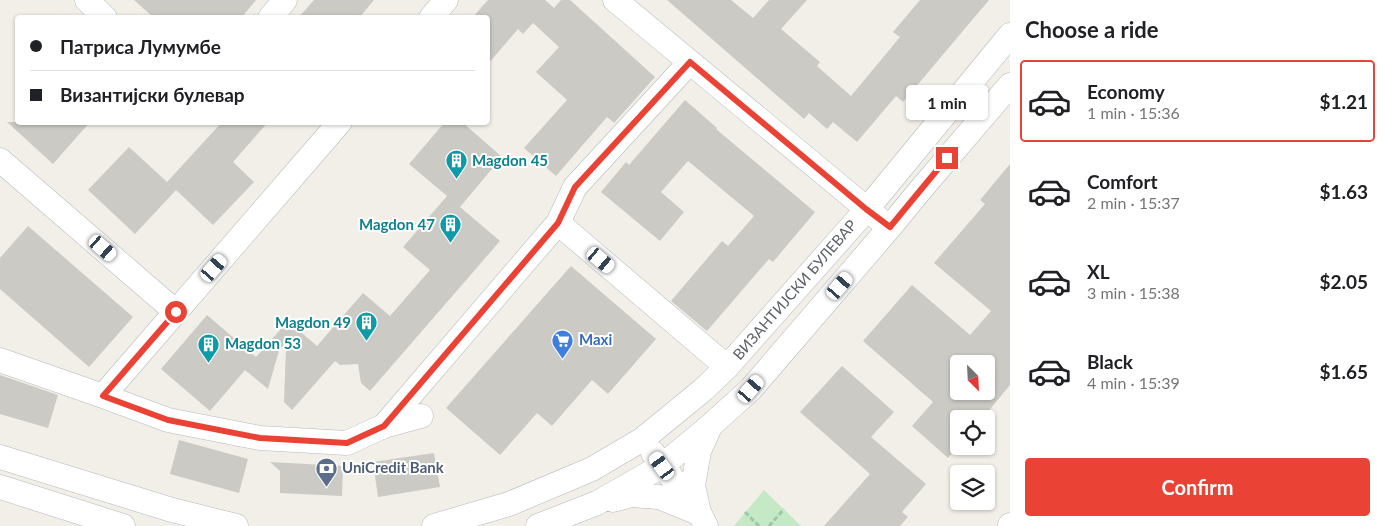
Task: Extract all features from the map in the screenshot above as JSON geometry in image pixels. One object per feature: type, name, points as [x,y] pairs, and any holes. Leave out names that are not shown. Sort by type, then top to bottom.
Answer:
[{"type":"street","points":[[87,0],[102,15]]},
{"type":"street","points":[[272,15],[285,0]]},
{"type":"street","points":[[434,15],[446,0]]},
{"type":"street","points":[[615,0],[890,227]]},
{"type":"street","name":"ВИЗАНТИЈСКИ БУЛЕВАР","points":[[434,526],[509,504],[592,469],[643,439],[704,389],[726,367],[866,209],[1010,35]]},
{"type":"street","points":[[384,426],[558,223],[575,187],[690,62]]},
{"type":"street","name":"ВИЗАНТИЈСКИ БУЛЕВАР","points":[[538,526],[597,504],[662,466],[751,389],[1010,85]]},
{"type":"street","points":[[103,396],[337,125]]},
{"type":"street","points":[[0,160],[176,312]]},
{"type":"street","points":[[558,223],[726,367]]},
{"type":"street","points":[[0,360],[168,420],[260,438],[347,443],[384,426],[421,416]]},
{"type":"street","points":[[703,520],[693,486],[699,451],[710,426]]},
{"type":"street","points":[[643,439],[703,520]]},
{"type":"street","points":[[0,457],[172,510],[236,526]]},
{"type":"street","points":[[0,486],[123,526]]},
{"type":"street","points":[[597,504],[632,495],[659,497],[703,520]]},
{"type":"path","points":[[769,526],[784,509]]},
{"type":"path","points":[[745,512],[759,526]]},
{"type":"green space","points":[[764,490],[801,526],[734,526]]},
{"type":"building","points":[[134,0],[256,0],[244,15],[151,15]]},
{"type":"building","points":[[314,0],[374,0],[362,15],[301,15]]},
{"type":"building","points":[[488,0],[545,0],[554,8],[561,0],[570,0],[655,77],[614,123],[607,117],[556,176],[524,148],[567,100],[536,72],[559,47],[533,23],[523,34],[518,29],[490,62],[490,15],[475,15]]},
{"type":"building","points":[[667,0],[731,0],[753,18],[769,0],[807,0],[781,29],[820,62],[817,66],[851,96],[900,37],[893,32],[920,0],[989,0],[903,102],[896,96],[857,142],[833,122],[827,129],[809,113],[804,119]]},
{"type":"building","points":[[685,100],[716,129],[815,212],[773,262],[769,259],[707,331],[671,301],[722,241],[728,246],[754,216],[688,161],[661,192],[684,212],[660,241],[601,192],[626,162],[629,165]]},
{"type":"building","points":[[7,122],[15,122],[15,125],[87,125],[53,164]]},
{"type":"building","points":[[219,125],[265,125],[233,162],[254,182],[213,225],[176,190],[135,234],[88,190],[129,147],[167,182]]},
{"type":"building","points":[[442,125],[465,125],[502,157],[460,207],[500,241],[370,391],[361,383],[358,364],[340,365],[335,361],[292,410],[284,402],[286,348],[280,347],[268,389],[245,370],[210,411],[161,369],[207,315],[256,357],[288,321],[317,346],[363,293],[390,316],[430,270],[403,247],[447,196],[409,164]]},
{"type":"building","points":[[1010,164],[1010,385],[989,410],[950,410],[951,455],[948,458],[912,426],[933,402],[863,341],[912,285],[970,335],[991,311],[934,263],[985,204],[980,200]]},
{"type":"building","points":[[28,226],[133,317],[89,367],[0,289],[0,258]]},
{"type":"building","name":"Maxi","points":[[571,266],[656,339],[608,394],[592,380],[552,426],[537,413],[500,455],[446,408]]},
{"type":"building","points":[[842,366],[894,412],[871,437],[926,484],[902,512],[908,517],[900,526],[824,526],[870,474],[800,412]]},
{"type":"building","points":[[0,375],[58,395],[48,428],[0,414]]},
{"type":"building","points":[[179,440],[248,459],[239,493],[170,474]]},
{"type":"building","points":[[434,453],[440,487],[378,497],[373,462]]},
{"type":"building","points":[[270,462],[343,466],[342,496],[280,493],[280,471]]},
{"type":"place","name":"Magdon 45","points":[[456,180]]},
{"type":"place","name":"Magdon 47","points":[[451,244]]},
{"type":"place","name":"Magdon 49","points":[[367,342]]},
{"type":"place","name":"Maxi","points":[[563,359]]},
{"type":"place","name":"Magdon 53","points":[[209,363]]},
{"type":"place","name":"UniCredit Bank","points":[[326,487]]},
{"type":"route","points":[[176,312],[103,396],[168,420],[260,438],[347,443],[384,426],[407,401],[558,223],[575,187],[690,62],[890,227],[947,158]]}]
